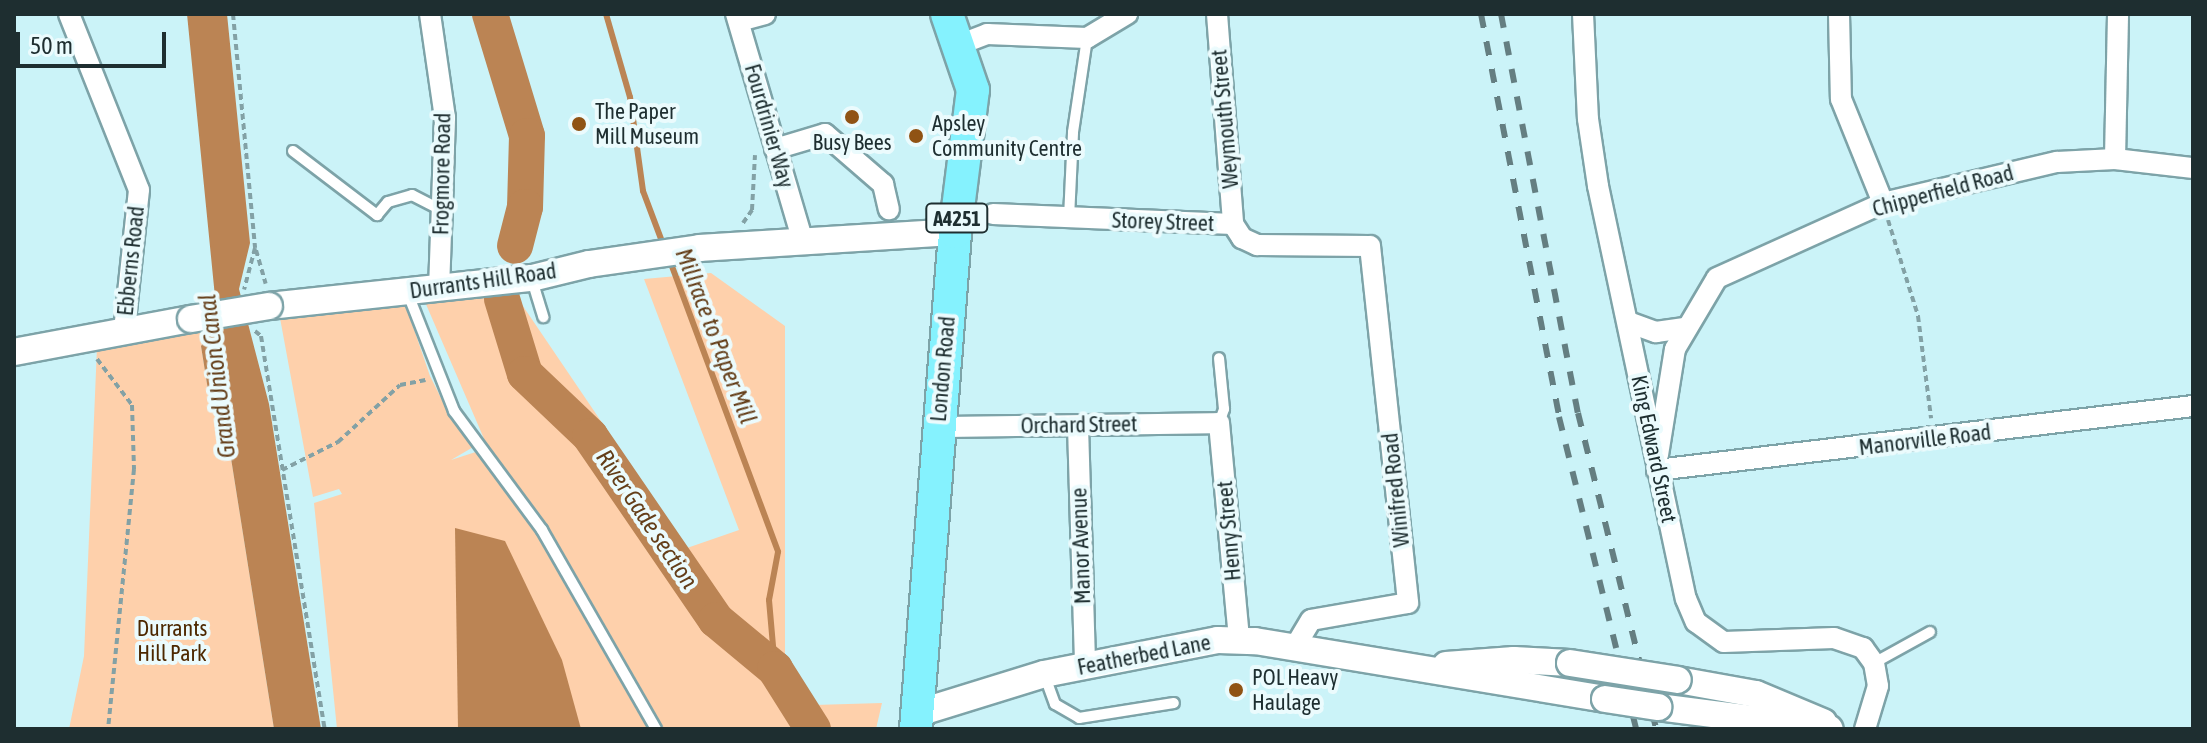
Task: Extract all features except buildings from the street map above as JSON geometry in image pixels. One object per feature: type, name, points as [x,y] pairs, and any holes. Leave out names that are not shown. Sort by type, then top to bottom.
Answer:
[{"type":"main road","name":"London Road","points":[[917,721],[955,232],[973,90],[961,44],[947,14]]},
{"type":"street","name":"Ebberns Road","points":[[69,14],[139,190],[124,330]]},
{"type":"street","name":"Frogmore Road","points":[[430,14],[445,118],[439,287]]},
{"type":"street","points":[[737,17],[765,14]]},
{"type":"street","points":[[961,44],[987,34],[1087,38],[1127,14]]},
{"type":"street","name":"Weymouth Street","points":[[1217,14],[1233,224]]},
{"type":"street","name":"King Edward Street","points":[[1583,14],[1588,119],[1686,599],[1707,633],[1736,643],[1845,639],[1863,648],[1874,663]]},
{"type":"street","points":[[1839,14],[1841,99],[1883,203]]},
{"type":"street","points":[[2115,159],[2118,14]]},
{"type":"street","name":"Fourdrinier Way","points":[[737,17],[802,238]]},
{"type":"street","points":[[775,149],[825,134],[883,184],[889,209]]},
{"type":"street","name":"Chipperfield Road","points":[[1657,467],[1683,328],[1717,278],[1883,203],[2057,162],[2115,159],[2193,168]]},
{"type":"street","name":"Storey Street","points":[[993,214],[1233,224],[1242,238],[1257,245],[1370,246]]},
{"type":"street","name":"Durrants Hill Road","points":[[14,352],[257,304],[532,278],[589,264],[700,248],[802,238],[955,232]]},
{"type":"street","name":"Winifred Road","points":[[1294,648],[1311,620],[1408,603],[1370,246]]},
{"type":"street","points":[[1628,322],[1656,332],[1683,328]]},
{"type":"street","name":"Manorville Road","points":[[1657,467],[1934,440],[2193,406]]},
{"type":"street","name":"Orchard Street","points":[[938,427],[1219,423]]},
{"type":"street","name":"Henry Street","points":[[1219,423],[1239,640]]},
{"type":"street","name":"Manor Avenue","points":[[1078,426],[1085,666]]},
{"type":"street","name":"Featherbed Lane","points":[[917,721],[1044,674],[1178,645],[1239,640],[1658,707],[1830,729]]},
{"type":"street","name":"Featherbed Lane","points":[[1423,668],[1514,660],[1570,663],[1756,694],[1838,729]]},
{"type":"street","points":[[1865,729],[1878,686],[1874,663]]},
{"type":"lane","points":[[1069,218],[1073,132],[1087,38]]},
{"type":"lane","points":[[293,151],[377,215],[388,202],[412,195],[442,210]]},
{"type":"lane","points":[[532,278],[543,317]]},
{"type":"lane","points":[[408,292],[454,411],[542,530],[656,729]]},
{"type":"lane","points":[[1219,358],[1224,409],[1219,423]]},
{"type":"lane","points":[[1874,663],[1930,632]]},
{"type":"lane","points":[[1044,674],[1055,704],[1079,718],[1174,703]]},
{"type":"path","points":[[233,14],[255,248],[257,304]]},
{"type":"path","points":[[729,227],[743,225],[752,210],[752,131],[768,125]]},
{"type":"path","points":[[1883,203],[1918,316],[1934,440]]},
{"type":"path","points":[[250,327],[261,336],[325,729]]},
{"type":"path","points":[[82,338],[132,405],[134,469],[108,729]]},
{"type":"path","points":[[282,470],[338,442],[400,385],[440,377]]},
{"type":"green space","points":[[711,273],[785,326],[785,661],[814,705],[882,703],[876,729],[337,729],[314,503],[342,494],[339,489],[313,497],[280,318],[404,300],[430,376],[449,414],[475,446],[451,460],[488,448],[422,295],[506,281],[687,548],[739,530],[644,279]]},
{"type":"green space","name":"Durrants Hill Park","points":[[217,324],[201,346],[211,409],[227,433],[274,729],[69,729],[84,656],[97,347]]},
{"type":"water","name":"Grand Union Canal","points":[[187,14],[227,14],[250,243],[239,289],[269,404],[321,729],[274,729],[227,433],[211,409],[201,346],[217,324],[216,307]]},
{"type":"water","points":[[455,528],[505,541],[562,660],[581,729],[458,729]]},
{"type":"waterway","name":"River Gade section","points":[[490,14],[527,136],[525,207],[515,246]]},
{"type":"waterway","name":"Millrace to Paper Mill","points":[[606,14],[630,97],[643,191],[664,247]]},
{"type":"waterway","name":"Millrace to Paper Mill","points":[[670,261],[778,552],[769,600],[775,669]]},
{"type":"waterway","name":"River Gade section","points":[[502,299],[525,374],[590,436],[716,620],[775,669],[813,729]]},
{"type":"railway","points":[[1481,14],[1559,417],[1636,729]]},
{"type":"railway","points":[[1501,14],[1578,413],[1656,729]]},
{"type":"place","name":"Busy Bees","points":[[852,117]]},
{"type":"place","name":"The Paper Mill Museum","points":[[579,124]]},
{"type":"place","name":"Apsley Community Centre","points":[[916,136]]},
{"type":"place","name":"POL Heavy Haulage","points":[[1236,690]]}]
